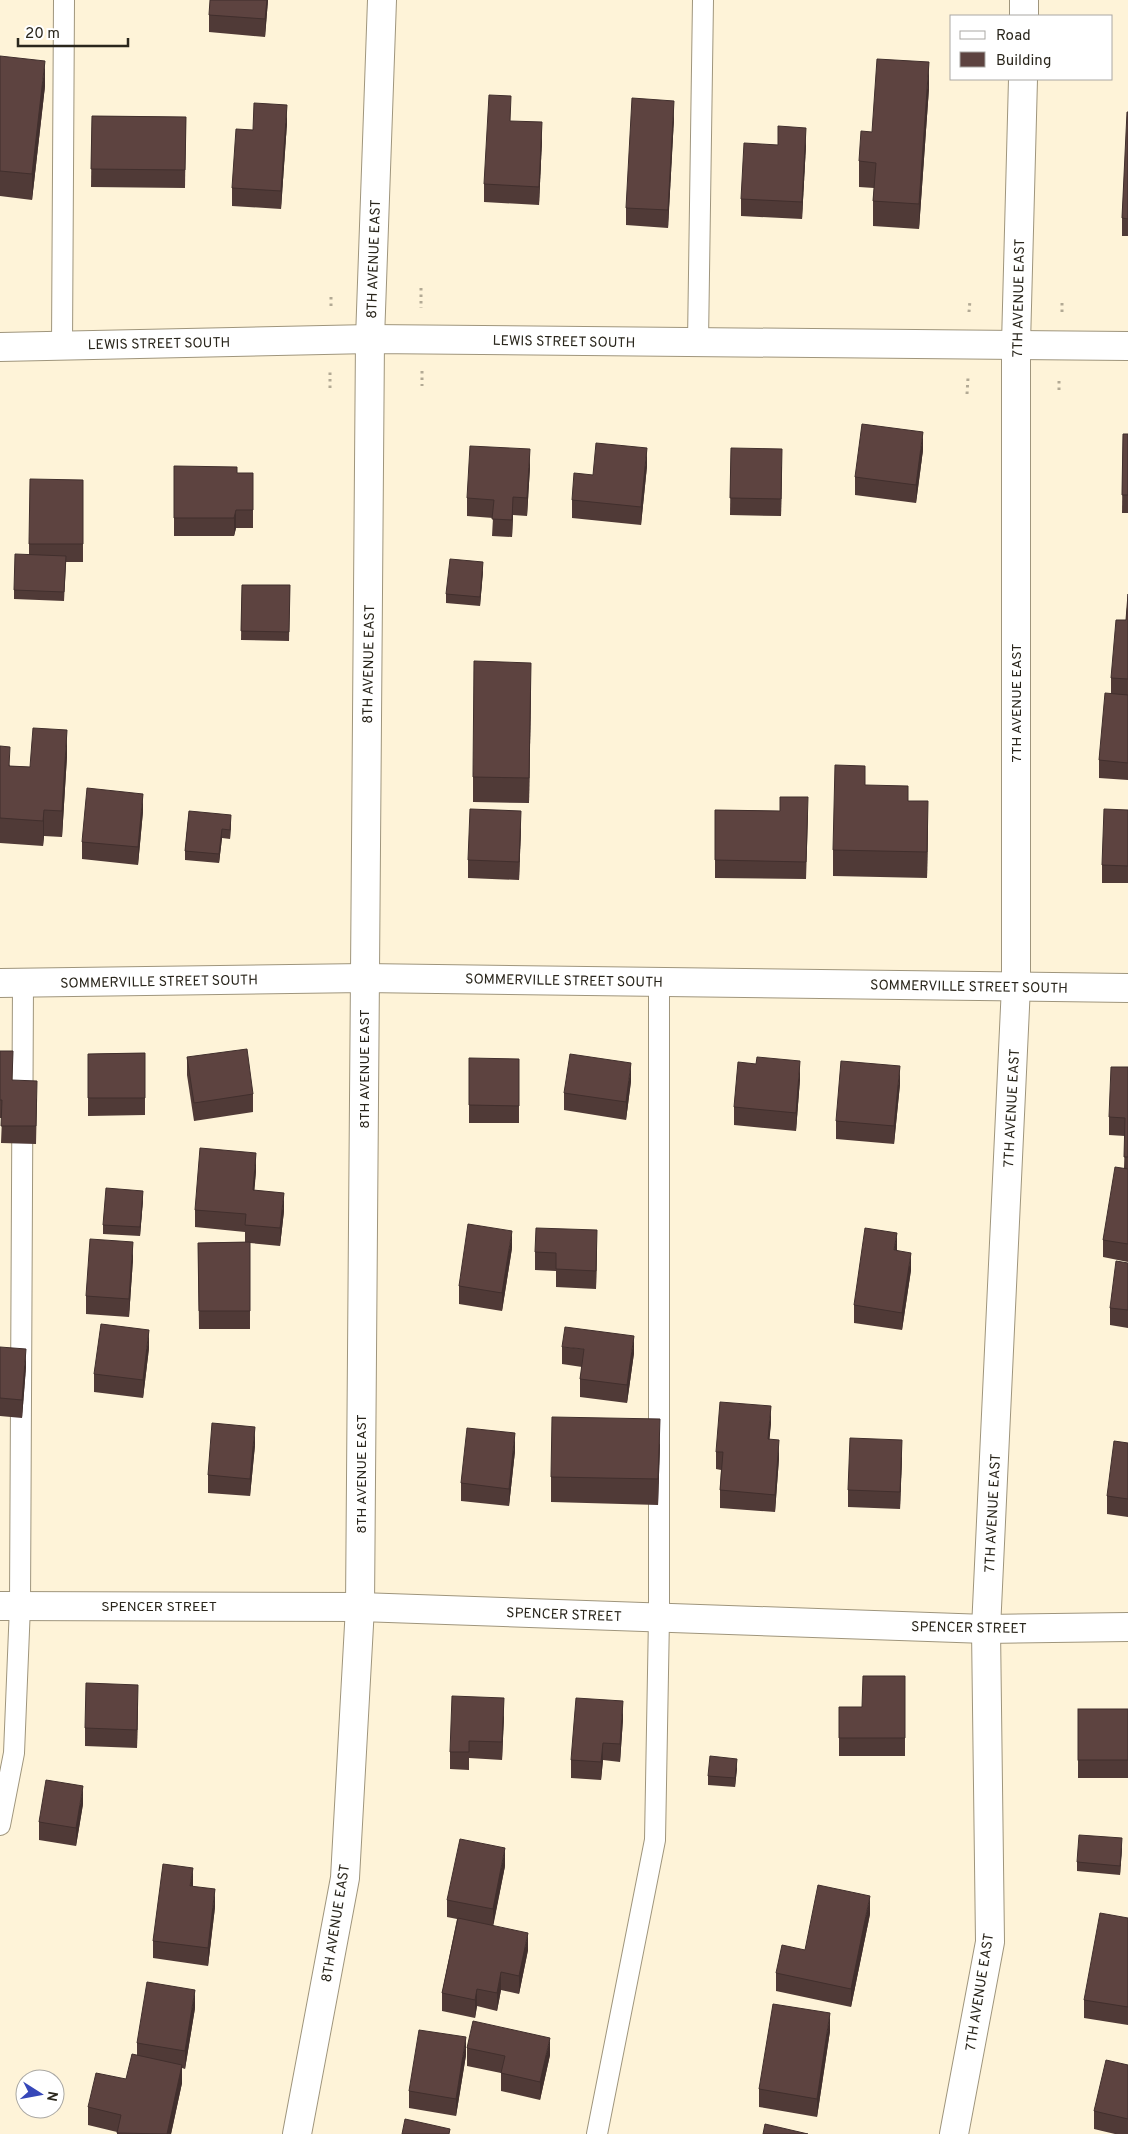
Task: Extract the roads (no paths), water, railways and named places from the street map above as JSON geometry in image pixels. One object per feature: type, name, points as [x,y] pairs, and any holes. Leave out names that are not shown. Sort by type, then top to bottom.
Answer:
[{"type":"street","name":"8TH AVENUE EAST","points":[[297,2134],[345,1878],[360,1606],[370,339],[382,0]]},
{"type":"street","points":[[1024,0],[1024,15]]},
{"type":"street","name":"7TH AVENUE EAST","points":[[954,2134],[990,1942],[986,1629],[1016,986],[1016,344],[1023,80]]},
{"type":"street","name":"LEWIS STREET SOUTH","points":[[0,346],[370,339],[1128,346]]},
{"type":"street","name":"SOMMERVILLE STREET SOUTH","points":[[12,983],[364,978],[1128,988]]},
{"type":"street","name":"SPENCER STREET","points":[[10,1606],[360,1606],[986,1629],[1128,1627]]},
{"type":"lane","points":[[62,345],[64,0]]},
{"type":"lane","points":[[698,342],[703,0]]},
{"type":"lane","points":[[597,2134],[655,1840],[659,1617],[659,982]]},
{"type":"lane","points":[[0,1825],[14,1753],[10,1606],[12,983]]}]
